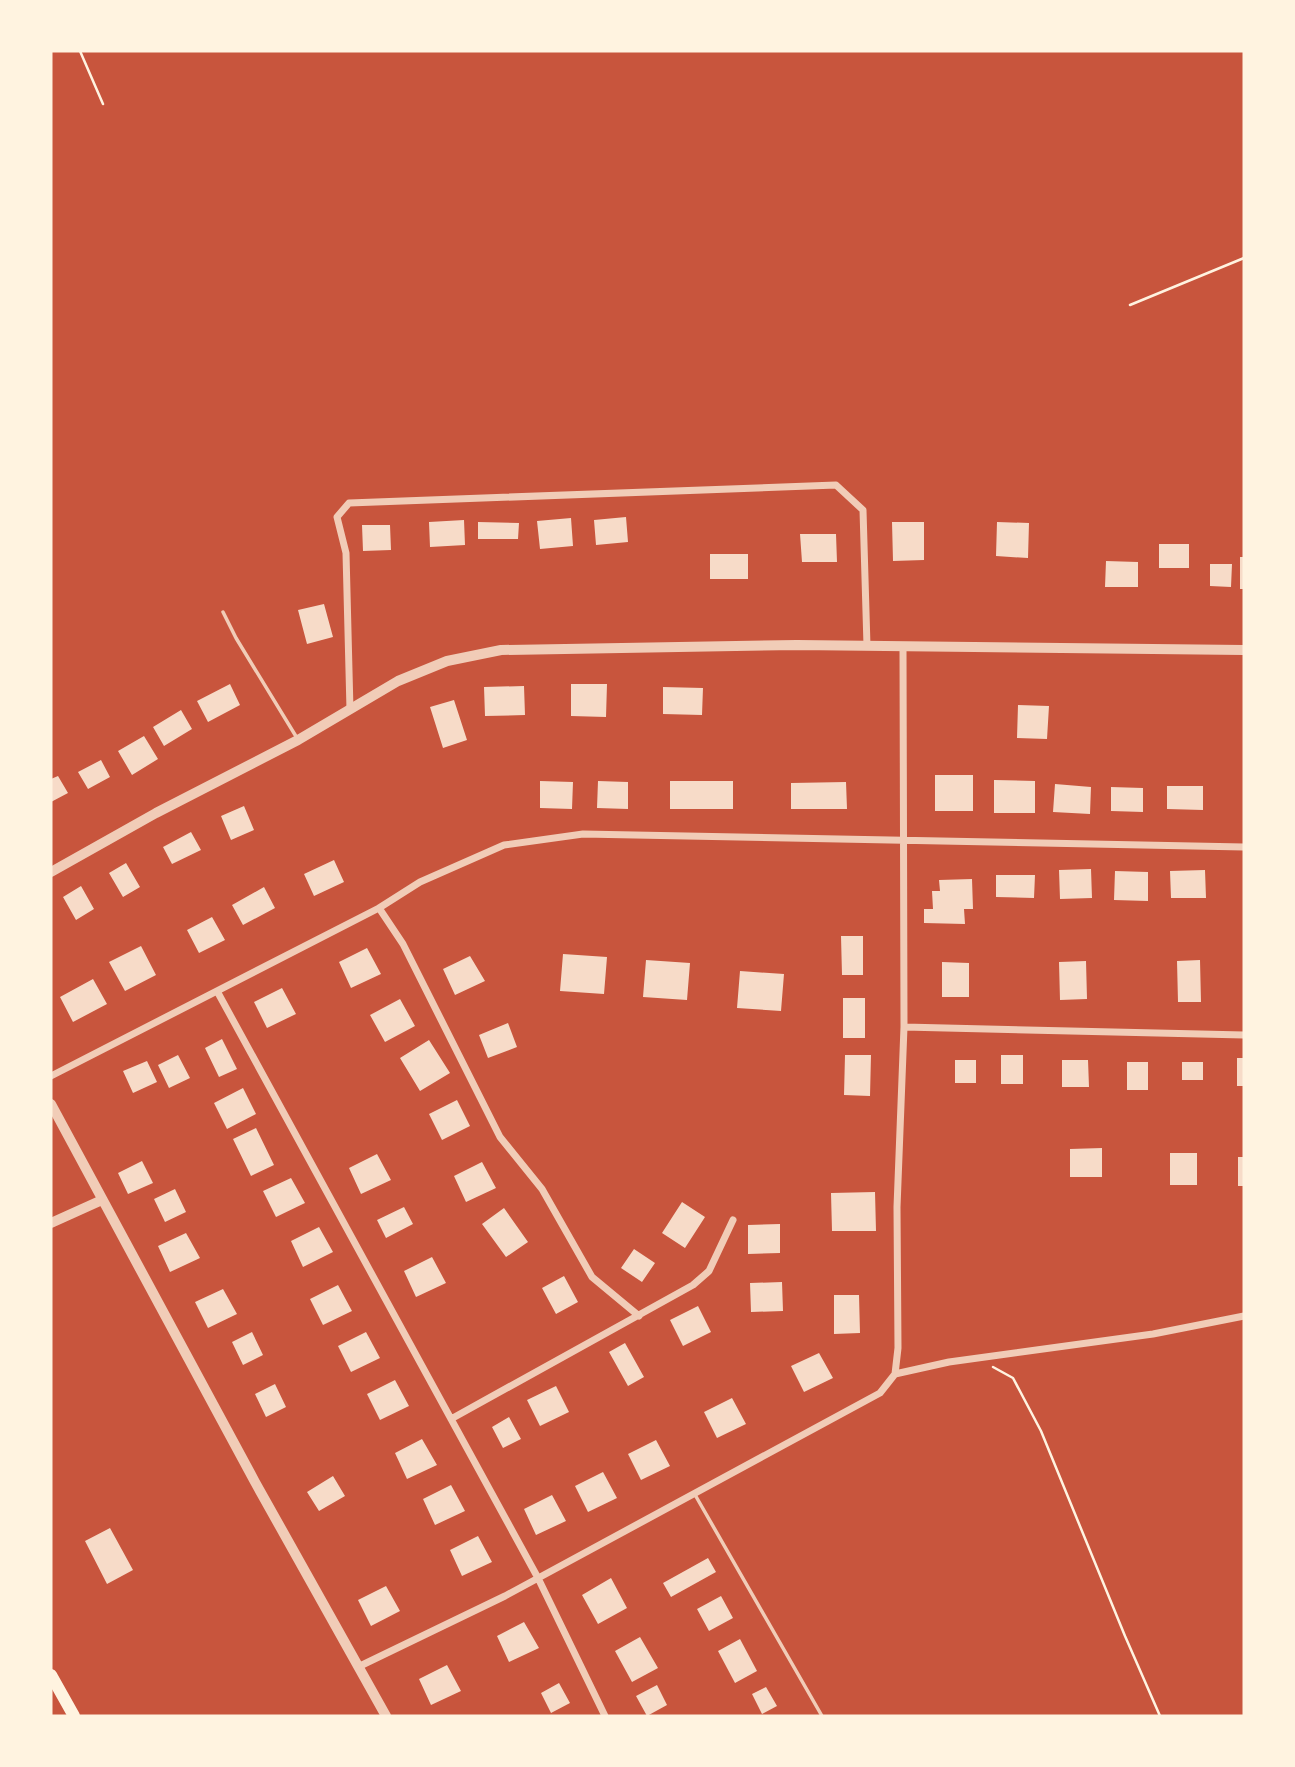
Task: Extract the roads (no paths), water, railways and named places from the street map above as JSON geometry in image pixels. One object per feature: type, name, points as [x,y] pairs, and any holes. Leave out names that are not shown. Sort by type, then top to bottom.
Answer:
[{"type":"highway","points":[[51,1675],[74,1716]]},
{"type":"street","points":[[350,710],[346,553],[337,517],[349,503],[836,485],[863,510],[867,646]]},
{"type":"street","points":[[51,872],[156,813],[298,740],[398,681],[447,661],[501,650],[797,645],[1244,650]]},
{"type":"street","points":[[360,1666],[505,1596],[880,1394],[895,1374],[898,1348],[897,1207],[904,1027],[902,648]]},
{"type":"street","points":[[51,1076],[379,908],[421,882],[504,845],[583,834],[1244,847]]},
{"type":"street","points":[[379,908],[403,944],[500,1136],[542,1189],[592,1277],[639,1316]]},
{"type":"street","points":[[217,991],[538,1578],[605,1716]]},
{"type":"street","points":[[904,1027],[1244,1035]]},
{"type":"street","points":[[51,1104],[255,1482],[386,1716]]},
{"type":"street","points":[[51,1223],[102,1200]]},
{"type":"street","points":[[451,1419],[693,1285],[709,1271],[733,1220]]},
{"type":"street","points":[[895,1374],[976,1358],[1153,1334],[1244,1316]]},
{"type":"lane","points":[[223,612],[298,740]]},
{"type":"lane","points":[[694,1493],[822,1716]]}]
